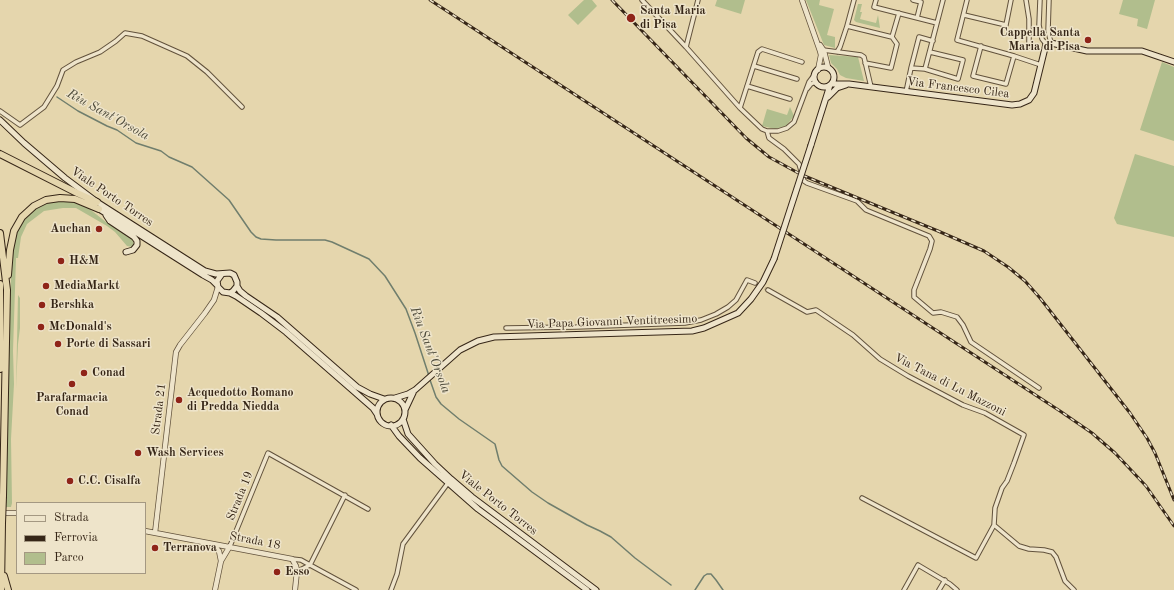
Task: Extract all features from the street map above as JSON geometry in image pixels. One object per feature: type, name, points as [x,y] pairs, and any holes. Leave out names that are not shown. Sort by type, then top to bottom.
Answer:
[{"type":"highway","points":[[0,154],[97,202]]},
{"type":"highway","points":[[77,193],[102,211]]},
{"type":"highway","points":[[1,590],[7,290],[10,250],[14,231],[22,217],[34,206],[46,200],[60,198],[75,199],[102,211]]},
{"type":"highway","points":[[0,233],[7,290]]},
{"type":"highway","points":[[0,284],[0,369]]},
{"type":"highway","points":[[1,550],[5,582],[8,590]]},
{"type":"main road","points":[[1048,43],[1087,51],[1142,51],[1174,62]]},
{"type":"main road","name":"Via Francesco Cilea","points":[[830,84],[871,86],[906,92],[1003,104],[1020,104],[1029,100],[1034,93],[1048,43]]},
{"type":"main road","points":[[818,84],[827,86],[830,84],[834,76],[832,71],[828,68],[822,67],[816,72],[818,84],[823,91],[825,102]]},
{"type":"main road","name":"Via Francesco Cilea","points":[[834,76],[848,84]]},
{"type":"main road","name":"Via Papa Giovanni Ventitreesimo","points":[[396,398],[415,390],[460,350],[478,341],[494,337],[692,331],[716,324],[738,313],[752,299],[763,282],[774,259],[830,84]]},
{"type":"main road","points":[[825,102],[837,88],[848,84]]},
{"type":"main road","name":"Viale Porto Torres","points":[[0,120],[65,178],[97,202],[205,271],[222,274]]},
{"type":"main road","points":[[102,211],[110,221],[131,234],[137,241],[136,247],[133,250],[126,252]]},
{"type":"main road","name":"Viale Porto Torres","points":[[102,211],[212,280],[217,286]]},
{"type":"main road","points":[[230,273],[234,275],[237,286],[243,293],[277,317],[357,387],[384,399],[396,398],[400,401],[405,410],[403,419],[400,423],[391,426],[382,422],[373,408],[286,332],[230,293],[223,292],[217,286],[219,276],[230,273]]},
{"type":"main road","points":[[230,293],[237,286]]},
{"type":"main road","name":"Via Papa Giovanni Ventitreesimo","points":[[405,410],[415,390]]},
{"type":"main road","points":[[377,414],[380,403],[384,399]]},
{"type":"main road","name":"Viale Porto Torres","points":[[403,419],[408,434],[435,464],[451,479],[596,590]]},
{"type":"main road","name":"Viale Porto Torres","points":[[391,426],[412,450],[483,513],[587,590]]},
{"type":"street","points":[[642,0],[740,108],[756,124],[767,131],[778,131],[791,126],[797,117],[809,82],[816,72],[820,55],[802,0]]},
{"type":"street","points":[[686,47],[698,0]]},
{"type":"street","points":[[837,52],[847,26],[853,0],[848,0]]},
{"type":"street","points":[[876,0],[874,7],[937,23]]},
{"type":"street","points":[[913,0],[921,2],[916,18]]},
{"type":"street","points":[[925,69],[943,0]]},
{"type":"street","points":[[967,0],[957,40],[1041,64]]},
{"type":"street","points":[[964,15],[1006,25],[1011,0]]},
{"type":"street","points":[[1026,0],[1029,20],[1029,46]]},
{"type":"street","points":[[1040,0],[1039,25],[1042,39],[1048,43]]},
{"type":"street","name":"Via Francesco Cilea","points":[[1048,43],[1049,0]]},
{"type":"street","points":[[892,37],[899,13]]},
{"type":"street","points":[[847,26],[892,37],[897,44],[890,68],[865,63]]},
{"type":"street","points":[[0,110],[20,125],[44,107],[57,86],[63,70],[76,62],[100,52],[125,33],[142,36],[187,56],[207,72],[242,107]]},
{"type":"street","points":[[815,36],[823,50],[828,68]]},
{"type":"street","points":[[906,92],[919,37],[933,41]]},
{"type":"street","points":[[981,46],[974,76],[1006,84],[1014,56]]},
{"type":"street","points":[[740,108],[758,52],[762,50],[802,62]]},
{"type":"street","points":[[823,50],[861,55],[864,57],[871,86]]},
{"type":"street","points":[[911,68],[925,69],[958,79],[963,60],[930,52]]},
{"type":"street","points":[[754,66],[797,80]]},
{"type":"street","points":[[805,92],[811,84],[818,84]]},
{"type":"street","points":[[747,86],[790,99]]},
{"type":"street","points":[[767,131],[769,138],[784,149],[799,164],[804,180],[807,183],[857,201],[866,210],[929,236],[932,241],[914,290],[914,297],[933,313],[941,312],[957,317],[963,325],[971,342],[1039,388]]},
{"type":"street","points":[[506,328],[685,323],[701,320],[716,314],[736,300],[746,280],[755,283]]},
{"type":"street","name":"Strada 21","points":[[214,300],[217,286]]},
{"type":"street","name":"Via Tana di Lu Mazzoni","points":[[768,290],[807,312],[816,310],[853,335],[880,358],[908,376],[963,405],[985,413],[1024,435],[995,508],[994,525],[976,558],[862,498]]},
{"type":"street","name":"Strada 21","points":[[155,533],[176,352],[214,300],[223,292]]},
{"type":"street","points":[[574,334],[576,327]]},
{"type":"street","name":"Strada 19","points":[[230,546],[268,453],[345,495]]},
{"type":"street","points":[[391,590],[397,574],[403,544],[448,483]]},
{"type":"street","points":[[297,574],[300,570],[310,565],[345,495],[368,509]]},
{"type":"street","points":[[0,513],[16,512]]},
{"type":"street","points":[[994,525],[1019,546],[1052,552],[1056,557],[1065,581],[1074,590]]},
{"type":"street","name":"Strada 18","points":[[146,531],[301,560],[356,590]]},
{"type":"street","points":[[212,543],[219,551],[221,561]]},
{"type":"street","points":[[215,590],[221,561],[230,546]]},
{"type":"street","points":[[292,559],[296,566],[297,574],[295,590]]},
{"type":"street","points":[[904,590],[918,565],[945,580],[957,590]]},
{"type":"street","points":[[939,590],[945,580]]},
{"type":"green space","points":[[584,0],[592,0],[597,6],[578,25],[568,15]]},
{"type":"green space","points":[[717,0],[745,0],[741,14],[715,6]]},
{"type":"green space","points":[[806,0],[820,0],[819,5],[834,9],[827,35],[835,37],[835,48],[824,45]]},
{"type":"green space","points":[[1123,0],[1155,0],[1147,29],[1137,26],[1138,19],[1119,14]]},
{"type":"green space","points":[[858,4],[862,4],[860,19],[876,23],[878,15],[880,28],[856,22],[854,20]]},
{"type":"green space","points":[[829,55],[858,57],[864,81],[846,78],[840,75],[831,63]]},
{"type":"green space","points":[[1162,62],[1174,67],[1174,141],[1140,130]]},
{"type":"green space","points":[[790,107],[794,116],[786,126],[775,129],[762,126],[767,109],[787,115]]},
{"type":"green space","points":[[1135,154],[1174,166],[1174,237],[1117,224],[1114,218]]},
{"type":"green space","points":[[59,200],[76,202],[87,207],[106,222],[132,239],[134,244],[132,247],[127,246],[115,232],[107,226],[76,208],[63,208],[44,211],[27,224],[21,237],[18,258],[16,258],[13,351],[14,384],[11,439],[12,503],[11,507],[6,507],[6,453],[12,243],[15,233],[22,221],[32,210],[41,204]]},
{"type":"green space","points":[[18,295],[20,298],[20,328],[16,389]]},
{"type":"waterway","name":"Riu Sant'Orsola","points":[[57,97],[78,111],[117,130],[136,143],[161,151],[169,157],[192,167],[229,200],[256,237],[261,239],[276,240],[325,240],[369,259],[385,276],[406,309],[429,376]]},
{"type":"waterway","name":"Riu Sant'Orsola","points":[[430,380],[436,397],[441,404],[459,419],[495,444],[502,466],[532,492],[548,503],[611,537],[635,558],[671,585]]},
{"type":"waterway","name":"Riu Sant'Orsola","points":[[695,590],[707,574],[711,574],[723,590]]},
{"type":"tunnel","points":[[755,283],[768,290]]},
{"type":"railway","points":[[430,0],[1092,433],[1115,453],[1146,486],[1174,526]]},
{"type":"railway","points":[[612,0],[746,138],[769,157],[802,175],[984,251],[1008,267],[1025,281],[1130,413],[1155,453],[1174,500]]},
{"type":"place","name":"Santa Maria di Pisa","points":[[631,18]]},
{"type":"place","name":"Cappella Santa Maria di Pisa","points":[[1088,40]]},
{"type":"place","name":"Auchan","points":[[99,229]]},
{"type":"place","name":"H&M","points":[[61,261]]},
{"type":"place","name":"MediaMarkt","points":[[46,286]]},
{"type":"place","name":"Bershka","points":[[42,305]]},
{"type":"place","name":"McDonald's","points":[[41,327]]},
{"type":"place","name":"Porte di Sassari","points":[[58,344]]},
{"type":"place","name":"Conad","points":[[84,373]]},
{"type":"place","name":"Parafarmacia Conad","points":[[72,384]]},
{"type":"place","name":"Acquedotto Romano di Predda Niedda","points":[[179,400]]},
{"type":"place","name":"Wash Services","points":[[138,453]]},
{"type":"place","name":"C.C. Cisalfa","points":[[70,481]]},
{"type":"place","name":"Terranova","points":[[155,548]]},
{"type":"place","name":"Esso","points":[[277,572]]}]
